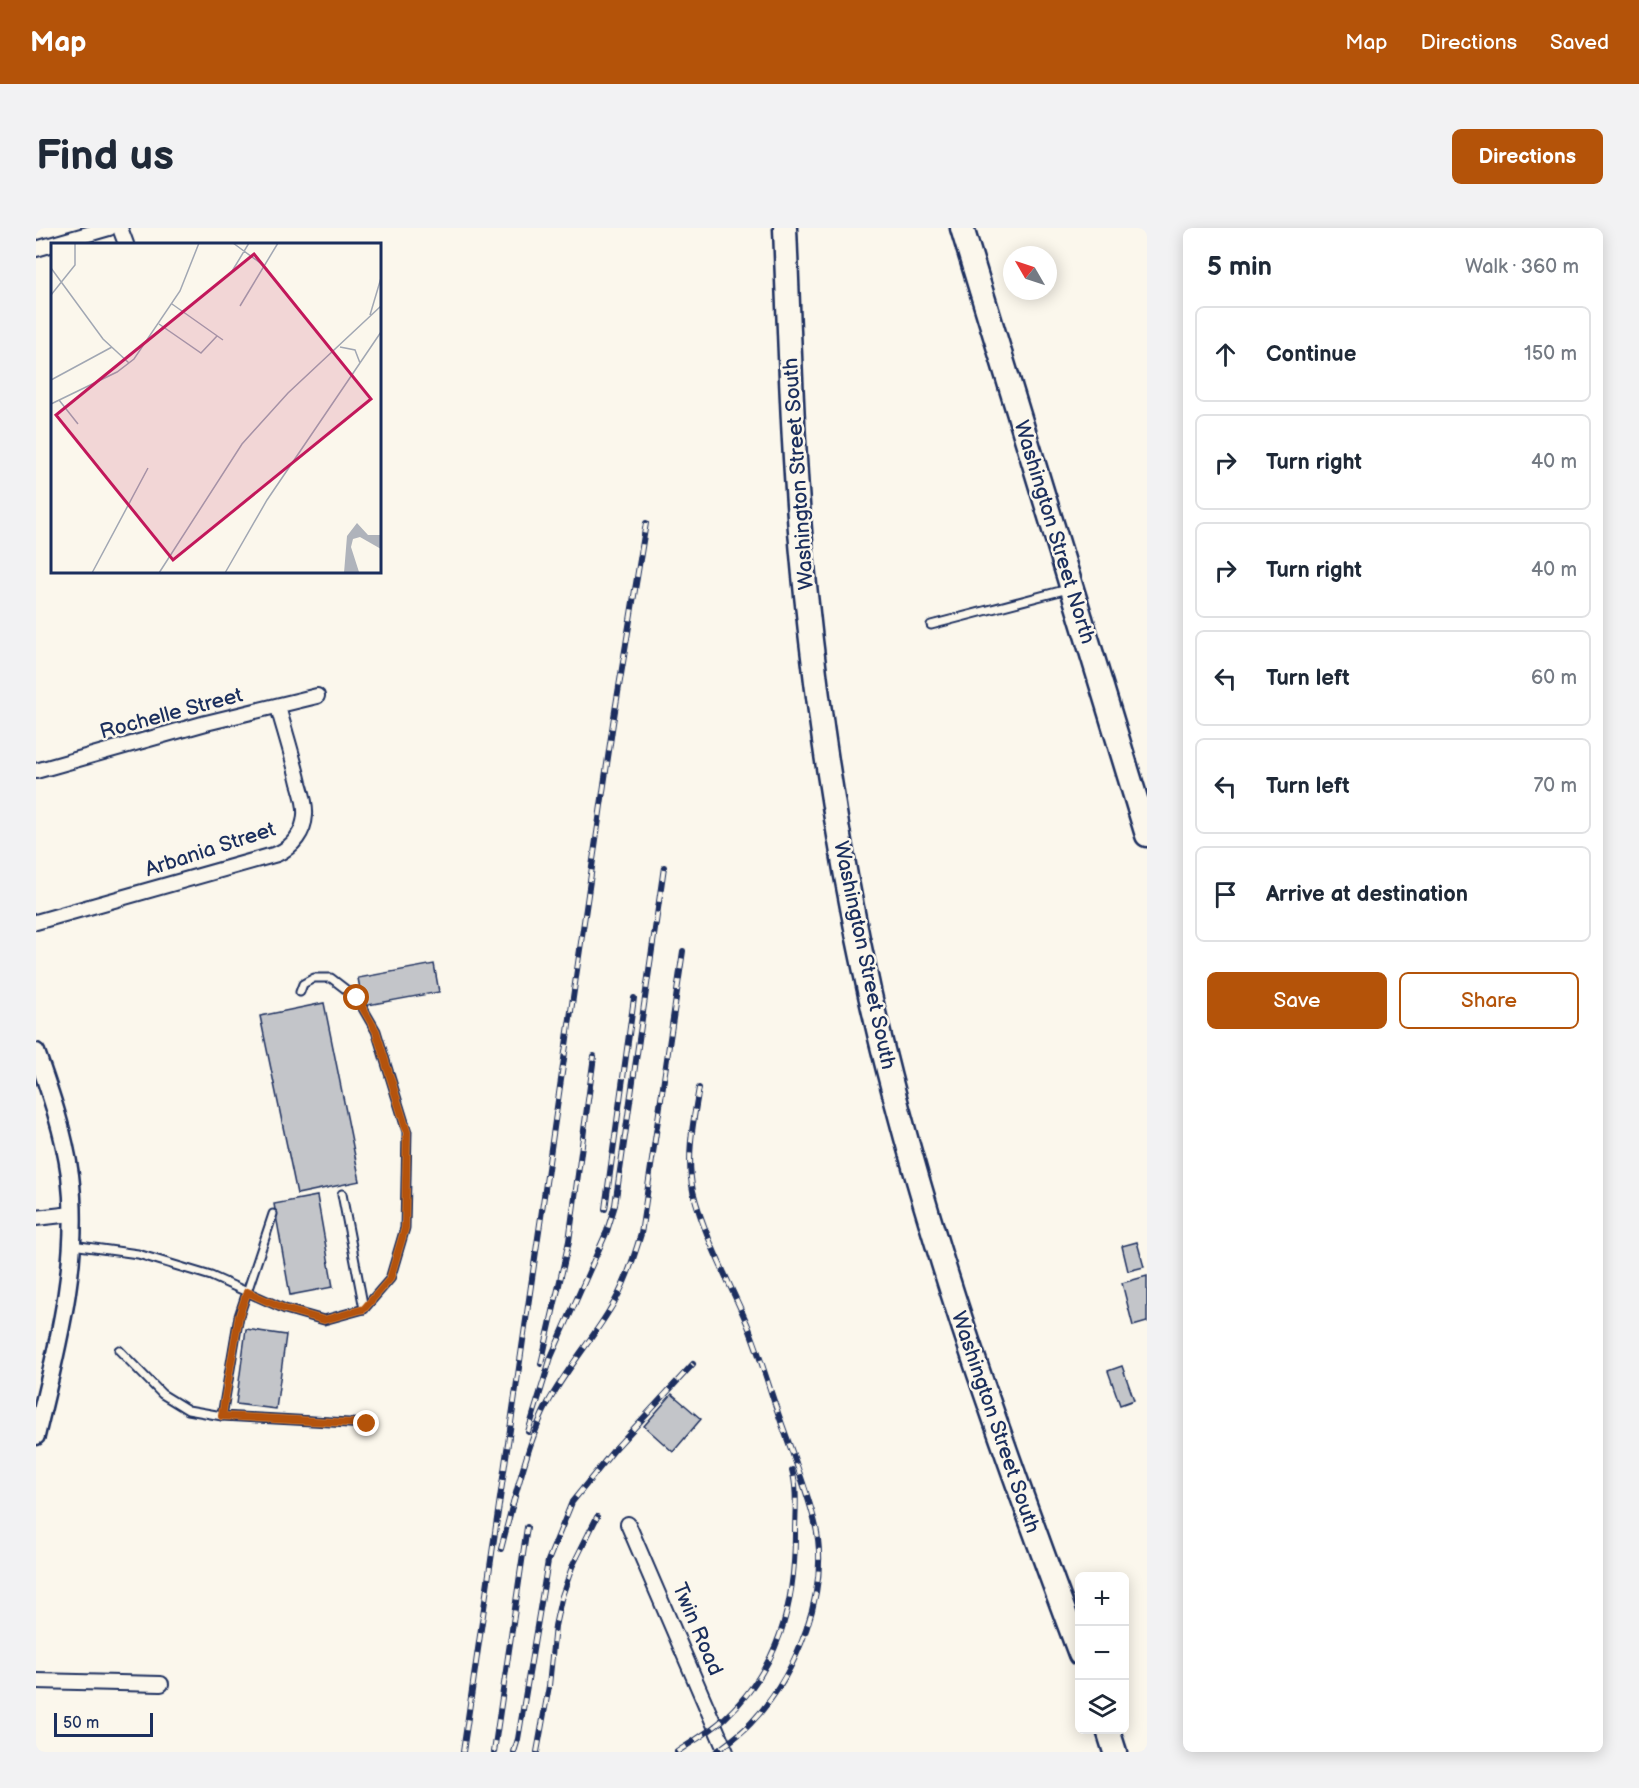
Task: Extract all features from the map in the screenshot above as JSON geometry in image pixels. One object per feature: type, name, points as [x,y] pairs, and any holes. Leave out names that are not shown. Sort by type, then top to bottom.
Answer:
[{"type":"highway","name":"Washington Street South","points":[[785,228],[792,401],[806,595],[836,811],[870,994],[901,1118],[952,1294],[1017,1486],[1075,1641]]},
{"type":"highway","name":"Washington Street North","points":[[962,228],[1147,836]]},
{"type":"highway","points":[[1109,1734],[1115,1752]]},
{"type":"street","points":[[57,243],[109,228]]},
{"type":"street","points":[[120,228],[126,243]]},
{"type":"street","points":[[36,249],[51,245]]},
{"type":"street","name":"Rochelle Street","points":[[36,771],[206,723],[317,696]]},
{"type":"street","name":"Arbania Street","points":[[36,922],[277,854],[293,844],[302,830],[305,818],[304,804],[295,763],[278,707]]},
{"type":"street","points":[[36,1052],[63,1139],[70,1176],[72,1214],[72,1245],[65,1303],[36,1436]]},
{"type":"street","points":[[36,1218],[72,1214]]},
{"type":"street","name":"Twin Road","points":[[628,1524],[726,1752]]},
{"type":"street","points":[[36,1681],[161,1684]]},
{"type":"lane","points":[[931,625],[1072,588]]},
{"type":"lane","points":[[72,1245],[138,1254],[211,1276],[285,1309],[324,1320],[364,1309],[390,1279],[405,1228],[407,1132],[376,1031],[357,998],[331,978],[314,978],[303,984],[300,992]]},
{"type":"lane","points":[[342,1194],[364,1309]]},
{"type":"lane","points":[[222,1416],[239,1316],[273,1214]]},
{"type":"lane","points":[[119,1350],[162,1394],[188,1410],[222,1416],[367,1424]]},
{"type":"building","points":[[434,964],[439,992],[363,1006],[358,978]]},
{"type":"building","points":[[324,1003],[360,1181],[297,1194],[260,1016]]},
{"type":"building","points":[[317,1196],[333,1287],[290,1295],[274,1204]]},
{"type":"building","points":[[1137,1242],[1144,1267],[1128,1271],[1122,1246]]},
{"type":"building","points":[[1147,1276],[1147,1322],[1133,1326],[1122,1283]]},
{"type":"building","points":[[246,1329],[286,1335],[276,1409],[236,1404]]},
{"type":"building","points":[[1122,1366],[1134,1400],[1120,1405],[1108,1371]]},
{"type":"building","points":[[672,1394],[701,1419],[673,1452],[644,1426]]},
{"type":"railway","points":[[463,1752],[613,723],[646,523]]},
{"type":"railway","points":[[528,1432],[551,1357],[607,1231],[615,1205],[664,867]]},
{"type":"railway","points":[[512,1507],[527,1454],[542,1415],[562,1379],[602,1322],[619,1293],[641,1234],[683,951]]},
{"type":"railway","points":[[605,1209],[634,998]]},
{"type":"railway","points":[[541,1364],[569,1241],[594,1056]]},
{"type":"railway","points":[[699,1088],[690,1152],[693,1191],[710,1241],[758,1353],[807,1493],[819,1548],[814,1602],[796,1656],[768,1703],[747,1727],[716,1752]]},
{"type":"railway","points":[[514,1752],[548,1561],[572,1502],[614,1450],[693,1364]]},
{"type":"railway","points":[[677,1752],[720,1723],[744,1698],[759,1678],[780,1634],[792,1586],[794,1560],[796,1494],[792,1470]]},
{"type":"railway","points":[[501,1549],[514,1499]]},
{"type":"railway","points":[[537,1752],[561,1599],[572,1567],[597,1517]]},
{"type":"railway","points":[[494,1752],[527,1527]]},
{"type":"route","points":[[357,998],[376,1031],[407,1132],[405,1228],[390,1279],[364,1309],[324,1320],[285,1309],[247,1292],[239,1316],[222,1416],[367,1424]]}]
